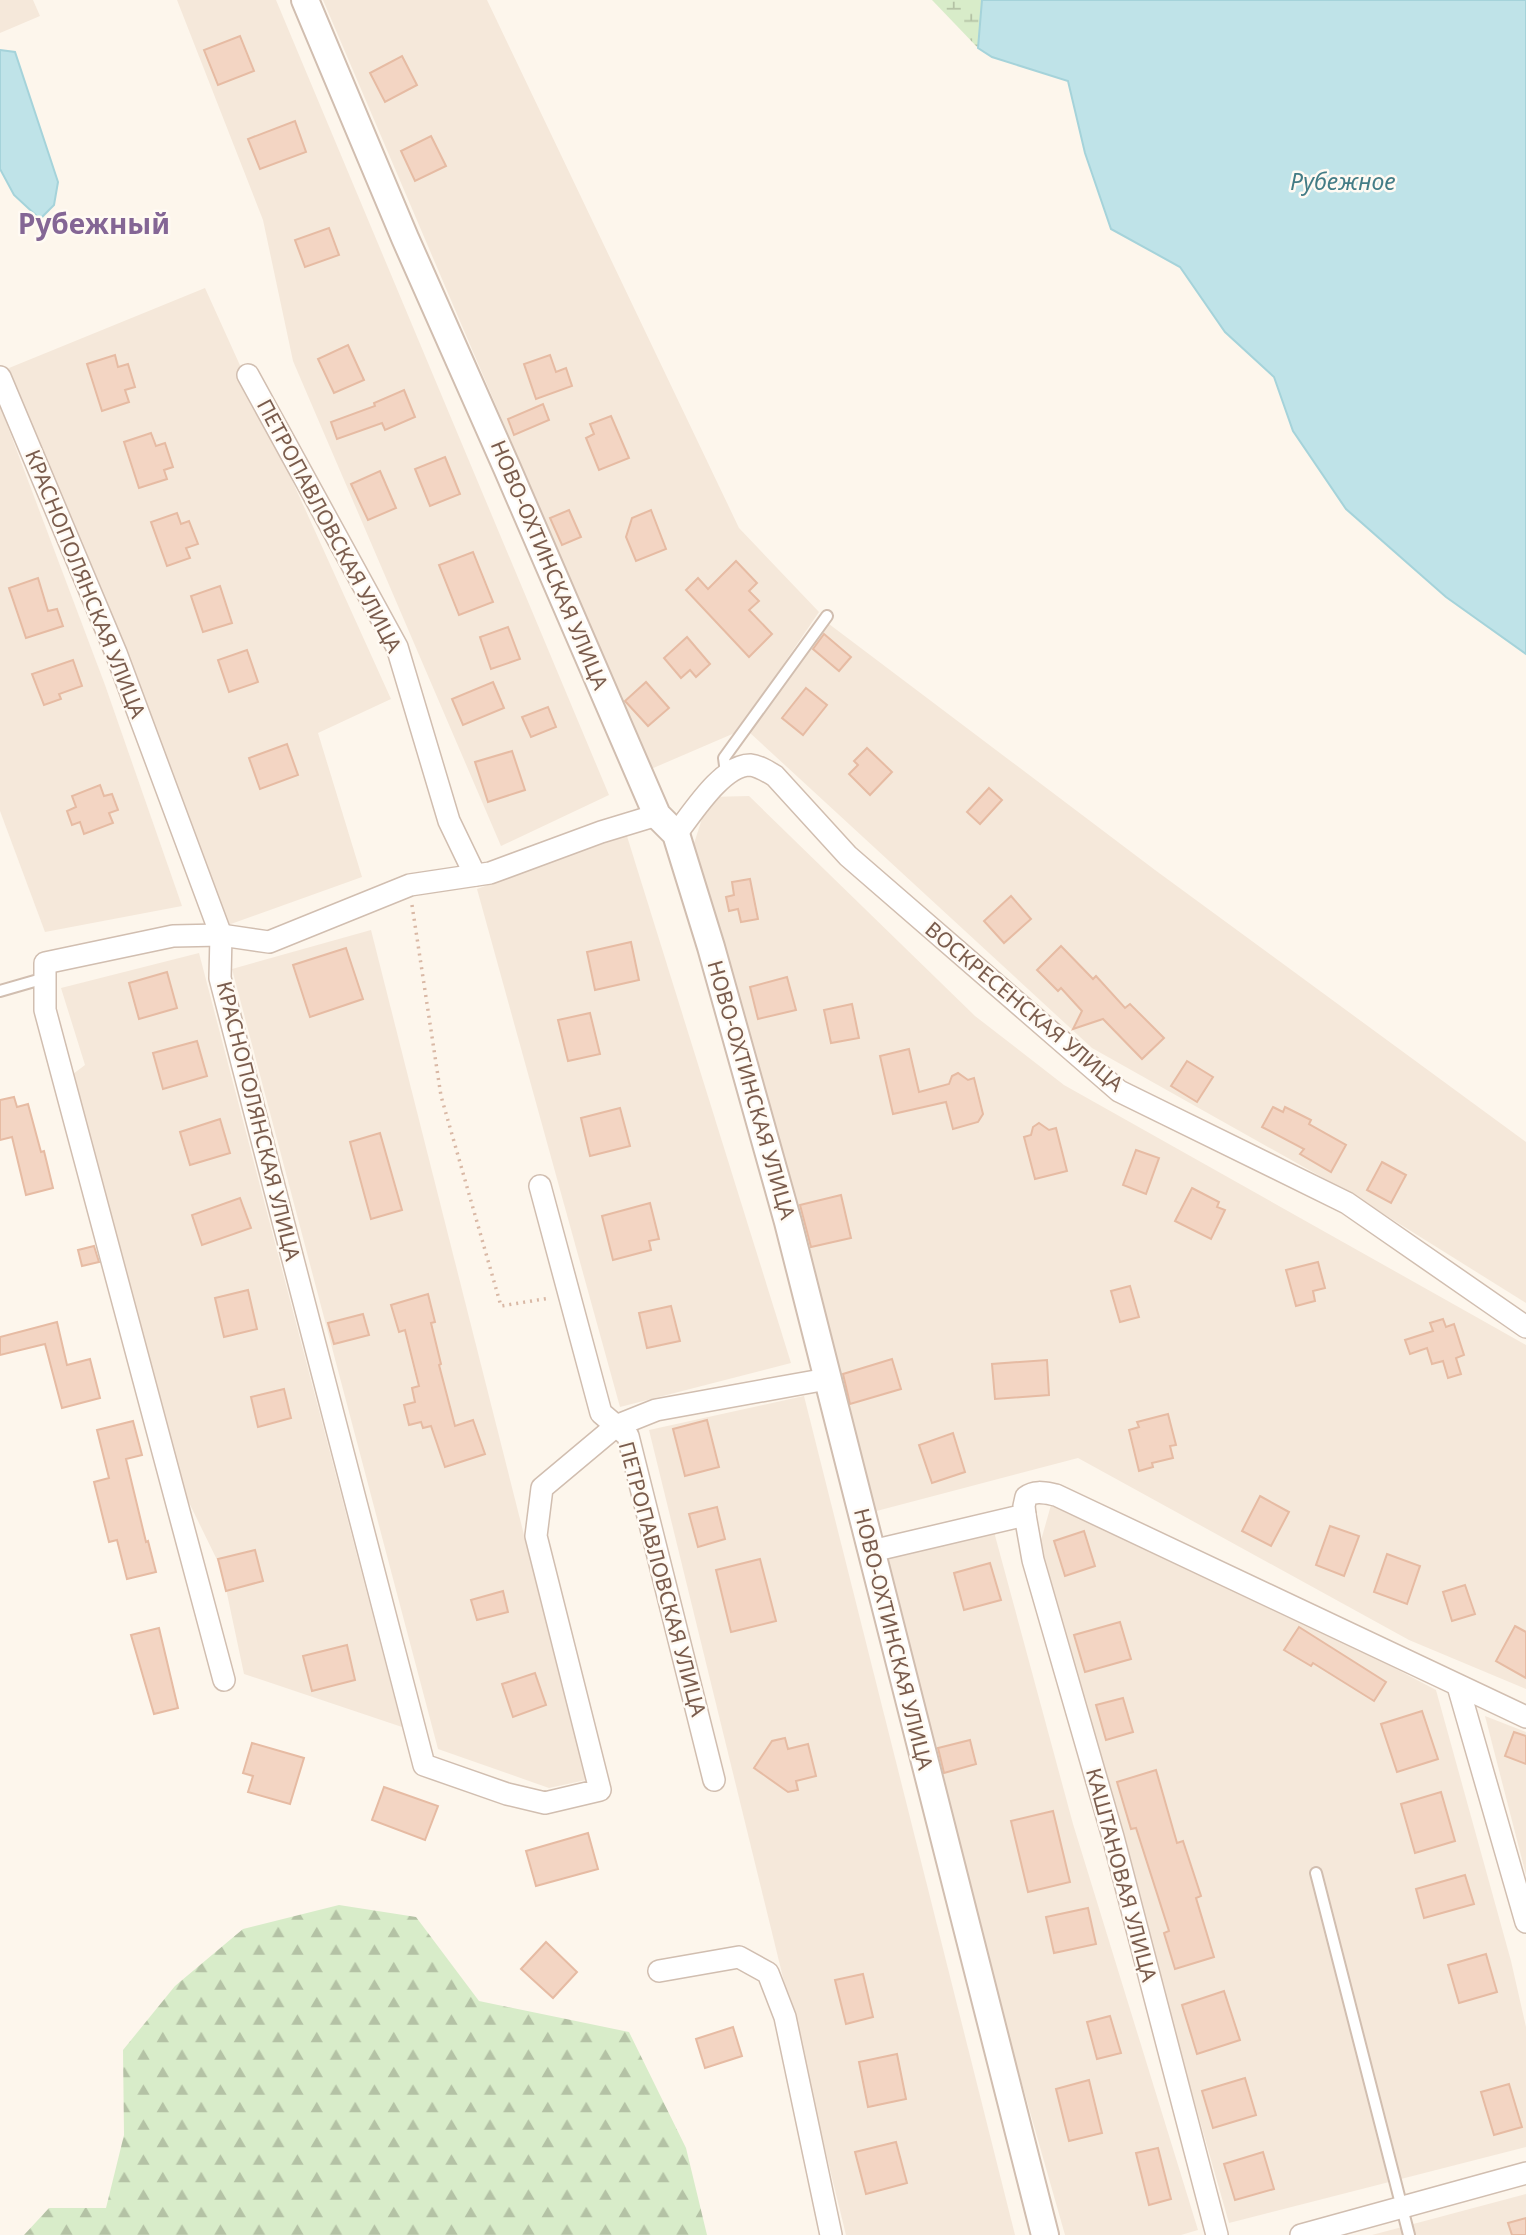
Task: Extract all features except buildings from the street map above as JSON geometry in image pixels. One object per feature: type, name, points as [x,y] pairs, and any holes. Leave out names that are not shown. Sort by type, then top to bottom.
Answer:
[{"type":"street","name":"НОВО-ОХТИНСКАЯ УЛИЦА","points":[[305,0],[405,238],[657,814],[676,834],[711,947],[788,1222],[1045,2235]]},
{"type":"street","name":"ПЕТРОПАВЛОВСКАЯ УЛИЦА","points":[[248,375],[397,647],[449,821],[475,875]]},
{"type":"street","name":"КРАСНОПОЛЯНСКАЯ УЛИЦА","points":[[0,377],[116,653],[221,935],[220,978],[424,1765],[507,1794],[545,1803],[600,1790],[536,1536],[542,1488],[616,1426]]},
{"type":"street","name":"ВОСКРЕСЕНСКАЯ УЛИЦА","points":[[726,773],[750,765],[775,776],[848,856],[1119,1091],[1347,1203],[1526,1327]]},
{"type":"street","points":[[676,834],[726,773]]},
{"type":"street","points":[[224,1680],[44,1010],[45,970],[173,936],[221,935],[269,942],[410,885],[490,873],[657,814]]},
{"type":"street","name":"ПЕТРОПАВЛОВСКАЯ УЛИЦА","points":[[540,1186],[601,1413],[628,1436],[715,1780]]},
{"type":"street","points":[[616,1426],[656,1410],[827,1379]]},
{"type":"street","points":[[872,1551],[1025,1515],[1026,1497],[1032,1493],[1056,1495],[1526,1717]]},
{"type":"street","name":"КАШТАНОВАЯ УЛИЦА","points":[[1025,1515],[1033,1560],[1113,1837],[1217,2235]]},
{"type":"street","points":[[1458,1686],[1526,1922]]},
{"type":"street","points":[[659,1971],[739,1957],[768,1973],[785,2017],[831,2235]]},
{"type":"street","points":[[1301,2235],[1526,2173]]},
{"type":"lane","points":[[726,773],[724,758],[827,616]]},
{"type":"lane","points":[[0,991],[45,970]]},
{"type":"lane","points":[[1316,1873],[1409,2235]]},
{"type":"path","points":[[410,885],[441,1096],[501,1306],[569,1295]]},
{"type":"shaded area","points":[[0,0],[33,0],[40,16],[0,33]]},
{"type":"shaded area","points":[[177,0],[276,0],[609,795],[501,846],[293,361],[263,220]]},
{"type":"shaded area","points":[[323,0],[487,0],[739,528],[819,612],[737,732],[651,769]]},
{"type":"shaded area","points":[[205,288],[391,699],[318,733],[362,877],[228,925],[9,368]]},
{"type":"shaded area","points":[[0,406],[105,685],[182,906],[45,932],[0,811]]},
{"type":"shaded area","points":[[829,624],[1155,870],[1526,1142],[1526,1303],[1350,1193],[1092,1048],[749,732]]},
{"type":"shaded area","points":[[749,796],[975,1016],[1064,1085],[1526,1345],[1526,1689],[1409,1640],[1078,1458],[869,1513],[688,862],[709,797]]},
{"type":"shaded area","points":[[626,833],[791,1363],[620,1407],[477,889]]},
{"type":"shaded area","points":[[371,930],[586,1780],[549,1788],[438,1749],[232,969]]},
{"type":"shaded area","points":[[199,953],[402,1727],[244,1674],[222,1570],[176,1476],[73,1074],[85,1065],[61,988]]},
{"type":"shaded area","points":[[804,1396],[1015,2235],[846,2235],[649,1430]]},
{"type":"shaded area","points":[[1051,1505],[1160,1544],[1436,1690],[1511,1961],[1526,2027],[1526,2147],[1229,2223],[1040,1544]]},
{"type":"shaded area","points":[[990,1517],[1073,1824],[1198,2230],[1181,2235],[1065,2235],[966,1887],[882,1549]]},
{"type":"shaded area","points":[[1485,1716],[1526,1732],[1526,1875]]},
{"type":"shaded area","points":[[1526,2194],[1526,2235],[1372,2235]]},
{"type":"green space","points":[[932,0],[982,0],[978,48]]},
{"type":"green space","points":[[339,1905],[416,1917],[479,2001],[629,2032],[686,2148],[707,2235],[24,2235],[49,2208],[106,2208],[124,2135],[123,2050],[175,1986],[243,1929]]},
{"type":"water","name":"Рубежное","points":[[982,0],[1526,0],[1526,654],[1446,597],[1346,509],[1293,431],[1274,377],[1225,332],[1180,267],[1111,229],[1085,153],[1068,81],[992,57],[978,48]]},
{"type":"water","points":[[0,50],[15,52],[58,182],[54,205],[40,219],[14,195],[0,169]]},
{"type":"district","name":"Рубежный","points":[[94,224]]}]
